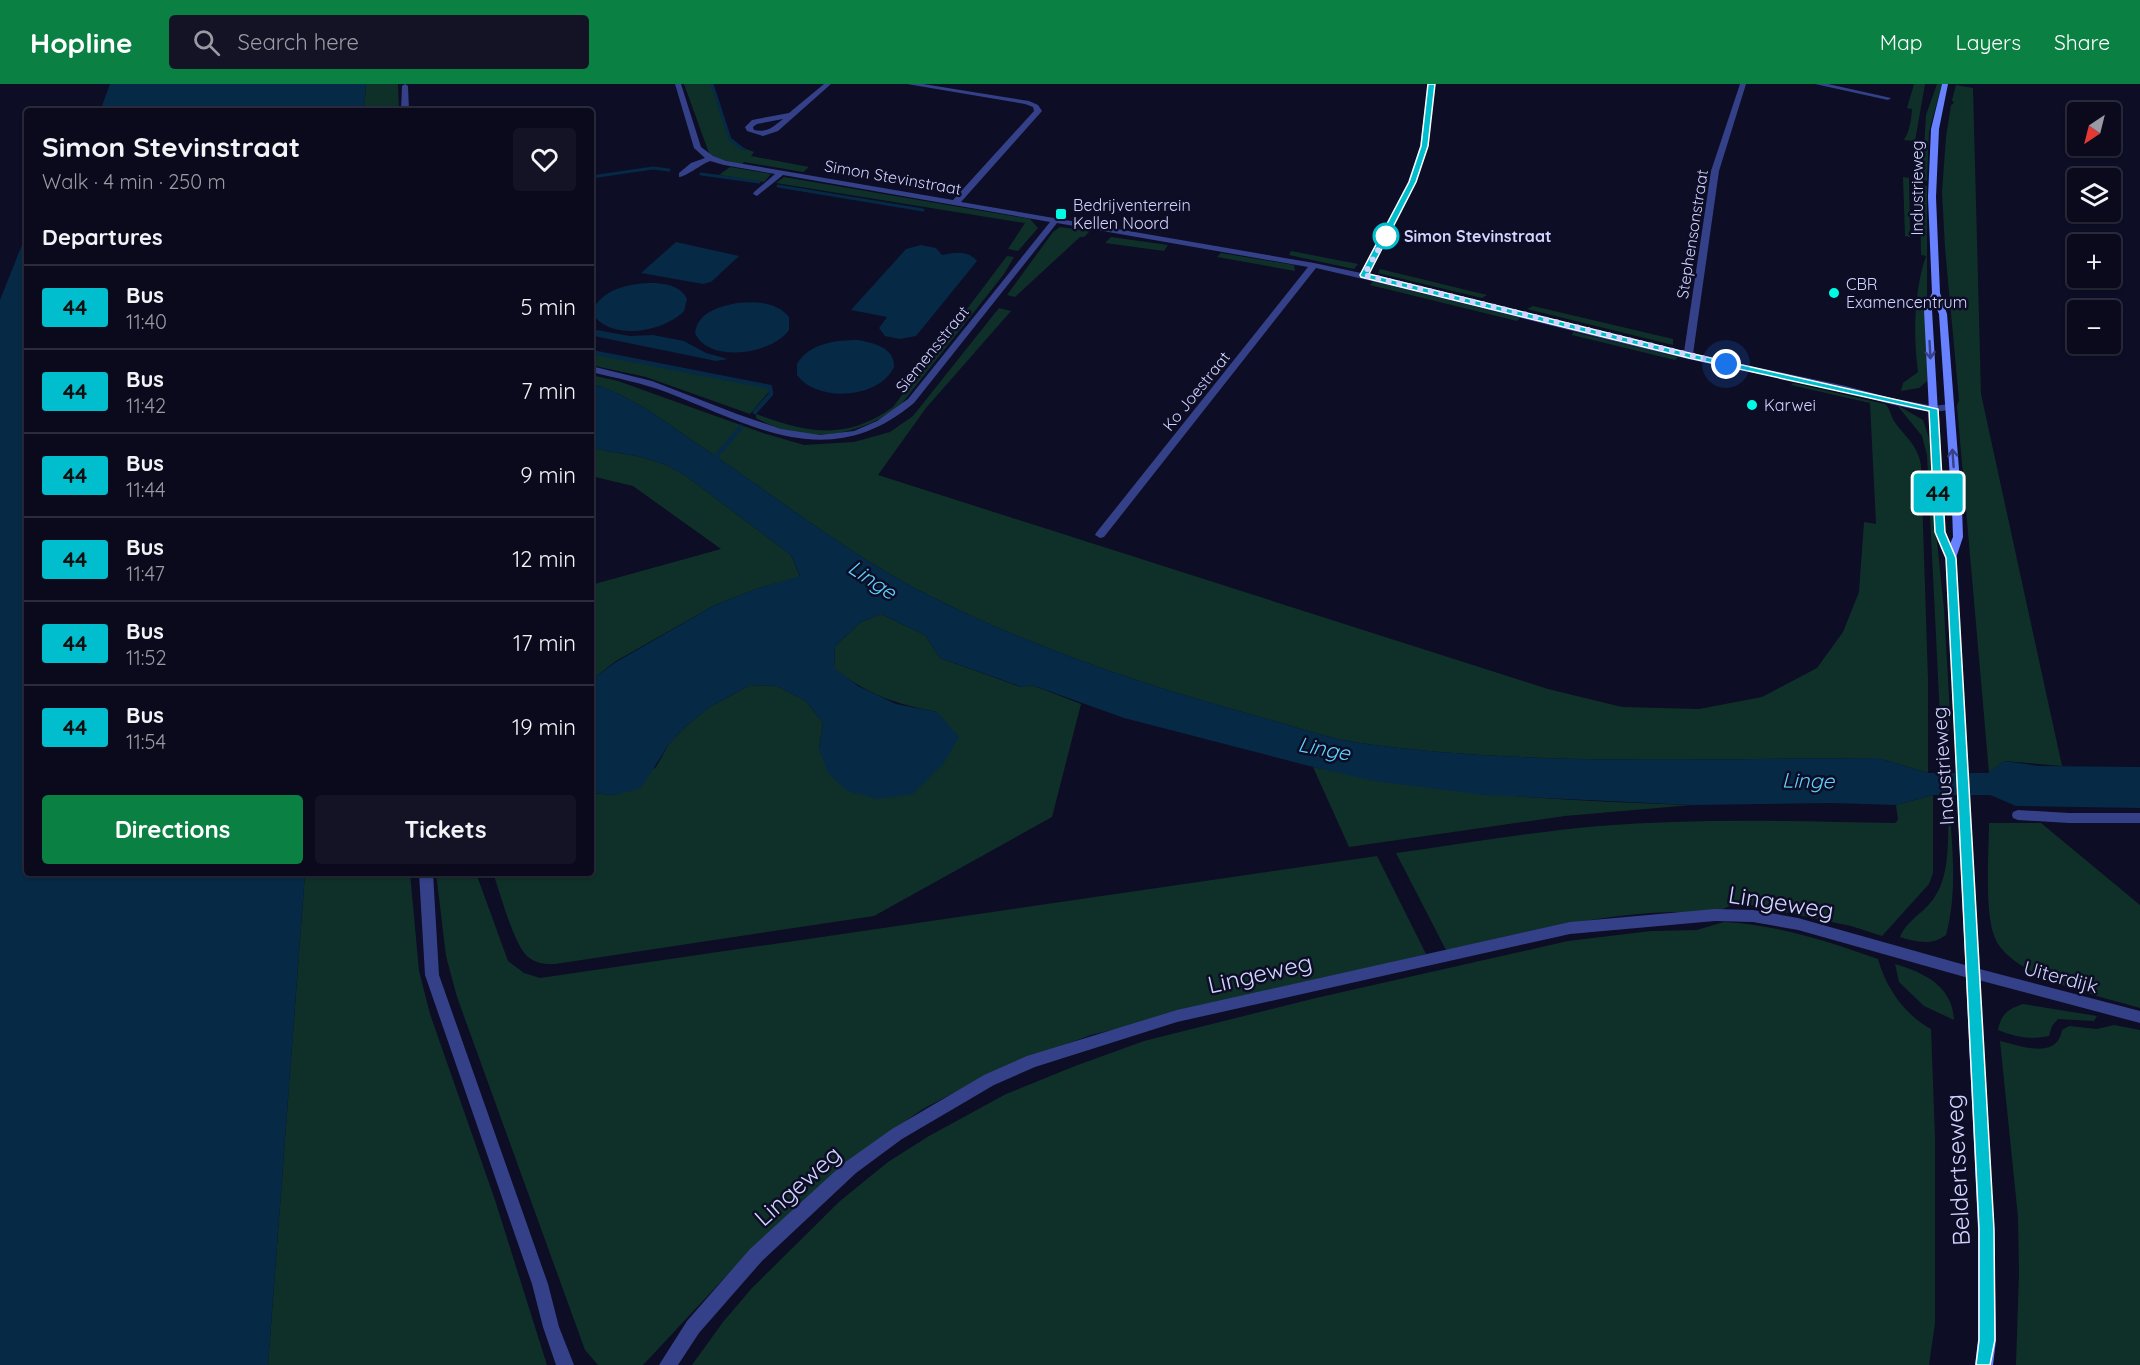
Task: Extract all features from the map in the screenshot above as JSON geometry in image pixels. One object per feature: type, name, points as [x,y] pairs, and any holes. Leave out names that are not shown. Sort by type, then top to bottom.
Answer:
[{"type":"main road","name":"Industrieweg","points":[[1945,84],[1935,129],[1932,197],[1936,293],[1943,314],[1958,537],[1951,558]]},
{"type":"main road","name":"Industrieweg","points":[[1936,293],[1928,310],[1933,405],[1940,532],[1951,558],[1972,973]]},
{"type":"main road","name":"Beldertseweg","points":[[1972,973],[1986,1229],[1987,1340],[1984,1365]]},
{"type":"street","points":[[678,84],[698,148],[710,158],[694,165],[682,175]]},
{"type":"street","points":[[791,115],[755,122],[749,127],[757,134],[769,132],[791,115],[828,84]]},
{"type":"street","points":[[910,84],[1027,102],[1036,106],[1038,111],[955,203]]},
{"type":"street","points":[[1364,275],[1412,182],[1424,146],[1431,84]]},
{"type":"street","name":"Stephensonstraat","points":[[1689,356],[1715,171],[1743,84]]},
{"type":"street","points":[[1818,84],[1888,98]]},
{"type":"street","points":[[405,86],[405,108]]},
{"type":"street","name":"Simon Stevinstraat","points":[[710,158],[724,163],[1364,275],[1689,356],[1846,389],[1949,407]]},
{"type":"street","points":[[758,194],[781,173]]},
{"type":"street","name":"Siemensstraat","points":[[594,370],[648,383],[759,424],[802,435],[820,438],[846,436],[870,430],[898,413],[911,401],[1055,220]]},
{"type":"street","name":"Ko Joestraat","points":[[1100,535],[1314,265]]},
{"type":"street","points":[[2018,815],[2140,818]]},
{"type":"street","points":[[426,876],[432,975],[540,1284],[551,1327],[565,1365]]},
{"type":"street","name":"Lingeweg","points":[[668,1365],[693,1327],[756,1255],[850,1168],[897,1134],[1000,1075],[1032,1061],[1177,1016],[1570,928],[1715,915],[1754,916],[1798,924],[1972,973]]},
{"type":"street","name":"Uiterdijk","points":[[1972,973],[2140,1017]]},
{"type":"green space","points":[[366,84],[398,84],[399,108],[364,108]]},
{"type":"green space","points":[[684,84],[712,84],[731,139],[736,145],[754,152],[751,156],[809,167],[803,172],[744,162],[739,167],[710,156]]},
{"type":"green space","points":[[1914,84],[1925,84],[1915,141],[1904,140],[1911,121],[1912,109],[1907,108]]},
{"type":"green space","points":[[1937,84],[1942,84],[1929,132],[1927,181],[1919,180],[1926,115]]},
{"type":"green space","points":[[1956,85],[1973,88],[1981,394],[2062,766],[2004,761],[1989,773],[1957,406],[1959,400],[1942,192],[1946,137]]},
{"type":"green space","points":[[730,167],[771,174],[764,182],[719,175]]},
{"type":"green space","points":[[784,177],[1030,219],[1038,228],[1018,251],[1008,249],[1025,223],[776,183]]},
{"type":"green space","points":[[1903,177],[1909,178],[1910,237],[1905,236]]},
{"type":"green space","points":[[1920,185],[1927,186],[1927,381],[1919,388],[1901,391],[1903,383],[1918,372],[1915,343],[1916,313],[1919,284],[1926,256],[1921,255]]},
{"type":"green space","points":[[1060,227],[1090,231],[1084,237],[1080,237],[1015,297],[1007,295],[1053,232]]},
{"type":"green space","points":[[1111,237],[1168,245],[1164,251],[1105,243]]},
{"type":"green space","points":[[1291,251],[1358,264],[1354,269],[1289,255]]},
{"type":"green space","points":[[1221,253],[1294,265],[1295,271],[1217,257]]},
{"type":"green space","points":[[1007,256],[1014,257],[1004,274],[899,407],[865,426],[829,434],[811,435],[793,432],[774,427],[756,418],[756,414],[793,426],[826,430],[843,429],[876,418],[893,407]]},
{"type":"green space","points":[[1380,269],[1487,295],[1482,298],[1378,273]]},
{"type":"green space","points":[[1373,281],[1520,318],[1517,321],[1370,285]]},
{"type":"green space","points":[[1533,306],[1673,339],[1673,345],[1527,309]]},
{"type":"green space","points":[[999,308],[1011,311],[926,408],[878,475],[1548,689],[1622,707],[1699,709],[1762,697],[1817,668],[1843,632],[1859,592],[1864,522],[1876,524],[1870,403],[1791,385],[1793,383],[1885,404],[1894,421],[1914,447],[1921,465],[1928,679],[1928,773],[1878,758],[1619,760],[1424,751],[1335,738],[1218,705],[1136,680],[1055,651],[1014,635],[905,583],[815,526],[648,410],[620,395],[594,385],[594,376],[618,381],[763,433],[804,445],[854,442],[890,432],[913,416]]},
{"type":"green space","points":[[1573,332],[1678,357],[1675,360],[1572,335]]},
{"type":"green space","points":[[594,354],[772,388],[750,414],[646,377],[594,366]]},
{"type":"green space","points":[[1897,405],[1923,420],[1931,444],[1934,512],[1944,609],[1950,714],[1948,739],[1941,737],[1927,455],[1922,436]]},
{"type":"green space","points":[[594,449],[641,457],[664,464],[685,475],[791,555],[800,577],[756,589],[715,605],[616,661],[594,679],[594,584],[721,549],[633,486],[594,477]]},
{"type":"green space","points":[[881,614],[925,635],[940,658],[1021,687],[1032,685],[1081,704],[1052,817],[874,916],[555,964],[544,964],[528,957],[513,931],[494,876],[594,876],[594,793],[615,795],[656,767],[669,744],[708,708],[750,685],[777,686],[806,701],[823,723],[819,749],[937,712],[871,692],[834,669],[835,646],[861,622]]},
{"type":"green space","points":[[1313,767],[1407,784],[1501,795],[1692,805],[1565,816],[1349,847]]},
{"type":"green space","points":[[1933,795],[1933,873],[1929,884],[1882,936],[1851,926],[1736,902],[1721,910],[1713,911],[1616,916],[1587,920],[1446,950],[1396,853],[1548,831],[1636,823],[1747,821],[1895,823],[1898,820],[1896,805]]},
{"type":"green space","points":[[1949,801],[1953,885],[1946,935],[1929,942],[1900,937],[1907,926],[1934,898],[1944,877]]},
{"type":"green space","points":[[1989,823],[2041,823],[2140,905],[2140,1008],[2059,984],[2019,964],[2004,952],[1995,938],[1989,913]]},
{"type":"green space","points":[[1377,856],[1426,954],[1091,1035],[1002,1068],[959,1090],[923,1109],[873,1143],[730,1272],[643,1365],[598,1365],[585,1350],[457,997],[446,956],[436,876],[477,876],[508,961],[524,973],[540,978]]},
{"type":"green space","points":[[305,876],[410,876],[419,971],[430,1014],[495,1200],[547,1365],[268,1365]]},
{"type":"green space","points":[[1724,922],[1802,935],[1878,959],[1886,980],[1898,1000],[1913,1016],[1931,1029],[1935,1137],[1935,1323],[1929,1365],[692,1365],[723,1322],[752,1288],[840,1201],[888,1162],[929,1136],[1006,1094],[1144,1041],[1316,998],[1568,941],[1651,931],[1697,930]]},
{"type":"green space","points":[[1895,964],[1917,972],[1935,983],[1948,998],[1954,1020],[1924,1006],[1899,982]]},
{"type":"green space","points":[[2023,1004],[2097,1016],[2094,1021],[2058,1019],[2052,1026],[2049,1036],[2035,1038],[1998,1030],[2006,1013]]},
{"type":"green space","points":[[2114,1025],[2140,1030],[2140,1365],[2016,1365],[2018,1217],[2000,1041],[2028,1048],[2046,1048],[2053,1045],[2059,1039],[2062,1030],[2069,1026],[2097,1029]]},
{"type":"water","points":[[110,84],[366,84],[364,108],[101,108]]},
{"type":"water","points":[[24,240],[24,876],[305,876],[268,1365],[0,1365],[0,300]]},
{"type":"water","points":[[676,242],[739,256],[711,282],[703,284],[641,273]]},
{"type":"water","points":[[921,245],[936,248],[942,255],[965,253],[977,261],[916,336],[900,339],[885,336],[879,328],[887,317],[851,310],[906,249]]},
{"type":"water","points":[[634,284],[666,284],[684,294],[687,299],[684,311],[665,324],[627,331],[615,329],[595,317],[595,306],[612,291]]},
{"type":"water","points":[[752,302],[778,308],[789,317],[789,330],[781,338],[756,350],[726,352],[702,343],[695,333],[700,320],[717,308]]},
{"type":"water","points":[[594,330],[630,336],[653,335],[684,341],[706,353],[728,359],[716,361],[594,336]]},
{"type":"water","points":[[858,340],[882,348],[891,355],[894,367],[886,378],[875,386],[847,394],[833,393],[818,390],[806,384],[797,375],[797,364],[808,351],[832,342]]},
{"type":"water","name":"Linge","points":[[594,385],[620,395],[648,410],[845,546],[874,565],[936,599],[1014,635],[1095,666],[1177,693],[1347,741],[1424,751],[1554,758],[1684,760],[1878,758],[1928,773],[1988,773],[2004,761],[2039,766],[2140,767],[2140,808],[2016,806],[1990,795],[1933,795],[1896,805],[1831,803],[1692,805],[1484,795],[1374,781],[1124,718],[1032,685],[1022,687],[940,658],[925,635],[881,614],[861,622],[835,646],[834,668],[858,686],[896,704],[937,712],[959,737],[943,764],[913,794],[878,799],[847,791],[828,773],[819,749],[823,723],[806,701],[777,686],[750,685],[708,708],[686,726],[669,744],[641,788],[615,795],[594,793],[595,677],[616,662],[715,605],[756,589],[800,576],[791,555],[685,475],[664,464],[641,457],[594,449]]},
{"type":"waterway","points":[[712,84],[730,139],[744,150]]},
{"type":"waterway","points":[[594,177],[653,168],[669,170]]},
{"type":"waterway","points":[[701,174],[759,182]]},
{"type":"waterway","points":[[778,186],[923,210]]},
{"type":"waterway","points":[[594,353],[770,387],[771,394],[755,412]]},
{"type":"waterway","points":[[713,460],[741,427]]},
{"type":"bus line","name":"44","points":[[1431,84],[1424,146],[1412,182],[1390,229],[1364,275],[1689,356],[1934,409],[1940,532],[1951,558],[1961,767],[1968,854],[1986,1229],[1987,1340],[1984,1365]]},
{"type":"place","name":"Bedrijventerrein Kellen Noord","points":[[1061,214]]},
{"type":"place","name":"Simon Stevinstraat","points":[[1386,236]]},
{"type":"place","name":"CBR Examencentrum","points":[[1834,293]]},
{"type":"place","name":"Karwei","points":[[1752,405]]},
{"type":"route","points":[[1386,236],[1390,229],[1364,275],[1726,364]]}]
